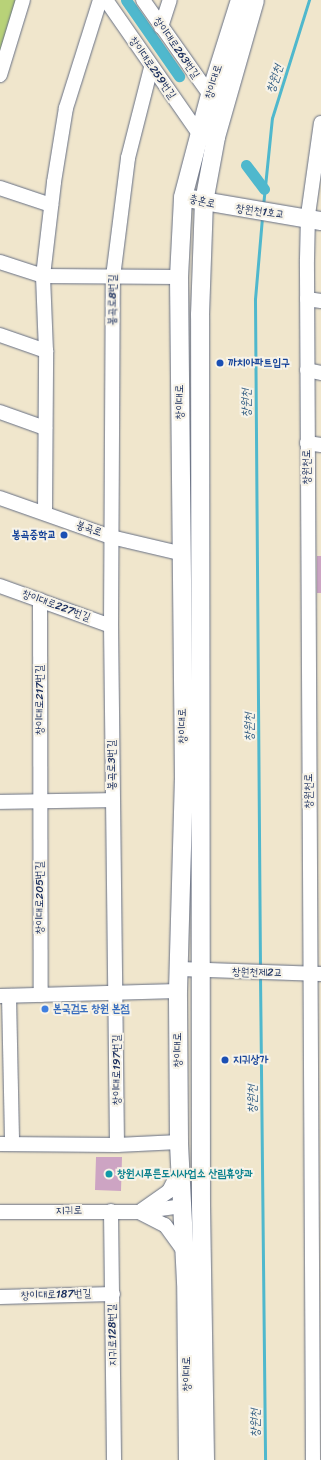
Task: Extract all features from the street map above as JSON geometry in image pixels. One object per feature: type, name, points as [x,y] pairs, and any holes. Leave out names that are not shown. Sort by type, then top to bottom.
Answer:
[{"type":"main road","name":"창이대로","points":[[188,1460],[184,1251],[179,1142],[178,991],[180,969],[184,780],[179,553],[179,277],[183,197],[210,95],[240,0]]},
{"type":"main road","name":"창이대로","points":[[205,1460],[201,1204],[209,972],[199,558],[200,315],[204,202],[216,137],[255,0]]},
{"type":"main road","name":"충혼로","points":[[183,197],[221,206]]},
{"type":"main road","name":"창원천1호교","points":[[221,206],[309,219]]},
{"type":"main road","points":[[179,553],[199,558]]},
{"type":"main road","points":[[182,1206],[201,1204]]},
{"type":"street","points":[[0,75],[23,0]]},
{"type":"street","points":[[45,513],[46,351],[43,276],[51,205],[66,108],[100,0]]},
{"type":"street","name":"창이대로259번길","points":[[106,0],[151,68],[199,134]]},
{"type":"street","name":"창이대로263번길","points":[[143,0],[210,95]]},
{"type":"street","points":[[161,27],[170,0]]},
{"type":"street","name":"봉곡로8번길","points":[[111,537],[113,277],[128,158],[151,68]]},
{"type":"street","name":"창원천로","points":[[313,1460],[317,1401],[316,1051],[309,974],[315,893],[315,757],[307,442],[307,370],[314,300],[309,219],[321,123]]},
{"type":"street","points":[[0,188],[51,205]]},
{"type":"street","points":[[0,262],[43,276],[179,277]]},
{"type":"street","points":[[0,335],[46,351]]},
{"type":"street","points":[[307,370],[321,373]]},
{"type":"street","points":[[0,412],[45,428]]},
{"type":"street","points":[[307,442],[321,444]]},
{"type":"street","name":"봉곡로","points":[[0,498],[111,537],[179,553]]},
{"type":"street","name":"봉곡로3번길","points":[[111,537],[112,800],[117,994]]},
{"type":"street","name":"창이대로227번길","points":[[0,586],[112,626]]},
{"type":"street","name":"창이대로217번길","points":[[40,600],[40,800]]},
{"type":"street","points":[[0,802],[40,800],[112,800]]},
{"type":"street","name":"창이대로205번길","points":[[40,800],[40,995]]},
{"type":"street","name":"창원천제2교","points":[[180,969],[209,972],[309,974]]},
{"type":"street","points":[[178,991],[117,994],[4,996],[6,1144],[117,1145],[179,1142]]},
{"type":"street","name":"창이대로197번길","points":[[117,994],[117,1145]]},
{"type":"street","points":[[139,1212],[168,1191],[180,1167]]},
{"type":"street","name":"지귀로","points":[[0,1212],[139,1212],[182,1206]]},
{"type":"street","name":"지귀로128번길","points":[[112,1211],[114,1460]]},
{"type":"street","name":"지귀로","points":[[139,1212],[165,1225],[184,1251]]},
{"type":"street","name":"창이대로187번길","points":[[0,1297],[112,1294]]},
{"type":"green space","points":[[0,0],[16,0],[0,52]]},
{"type":"building","points":[[317,556],[321,556],[321,593],[317,593]]},
{"type":"building","name":"창원시푸른도시사업소 산림휴양과","points":[[96,1157],[122,1157],[121,1191],[95,1190]]},
{"type":"waterway","points":[[126,0],[179,76]]},
{"type":"waterway","name":"창원천","points":[[263,206],[272,118],[309,0]]},
{"type":"waterway","points":[[246,165],[264,189]]},
{"type":"waterway","name":"창원천","points":[[260,968],[255,299],[262,218]]},
{"type":"waterway","name":"창원천","points":[[260,975],[265,1460]]},
{"type":"place","name":"까치아파트입구","points":[[220,363]]},
{"type":"place","name":"봉곡중학교","points":[[64,535]]},
{"type":"place","name":"본국검도 창원 본점","points":[[45,1009]]},
{"type":"place","name":"지귀상가","points":[[225,1060]]},
{"type":"place","name":"창원시푸른도시사업소 산림휴양과","points":[[109,1174]]}]
